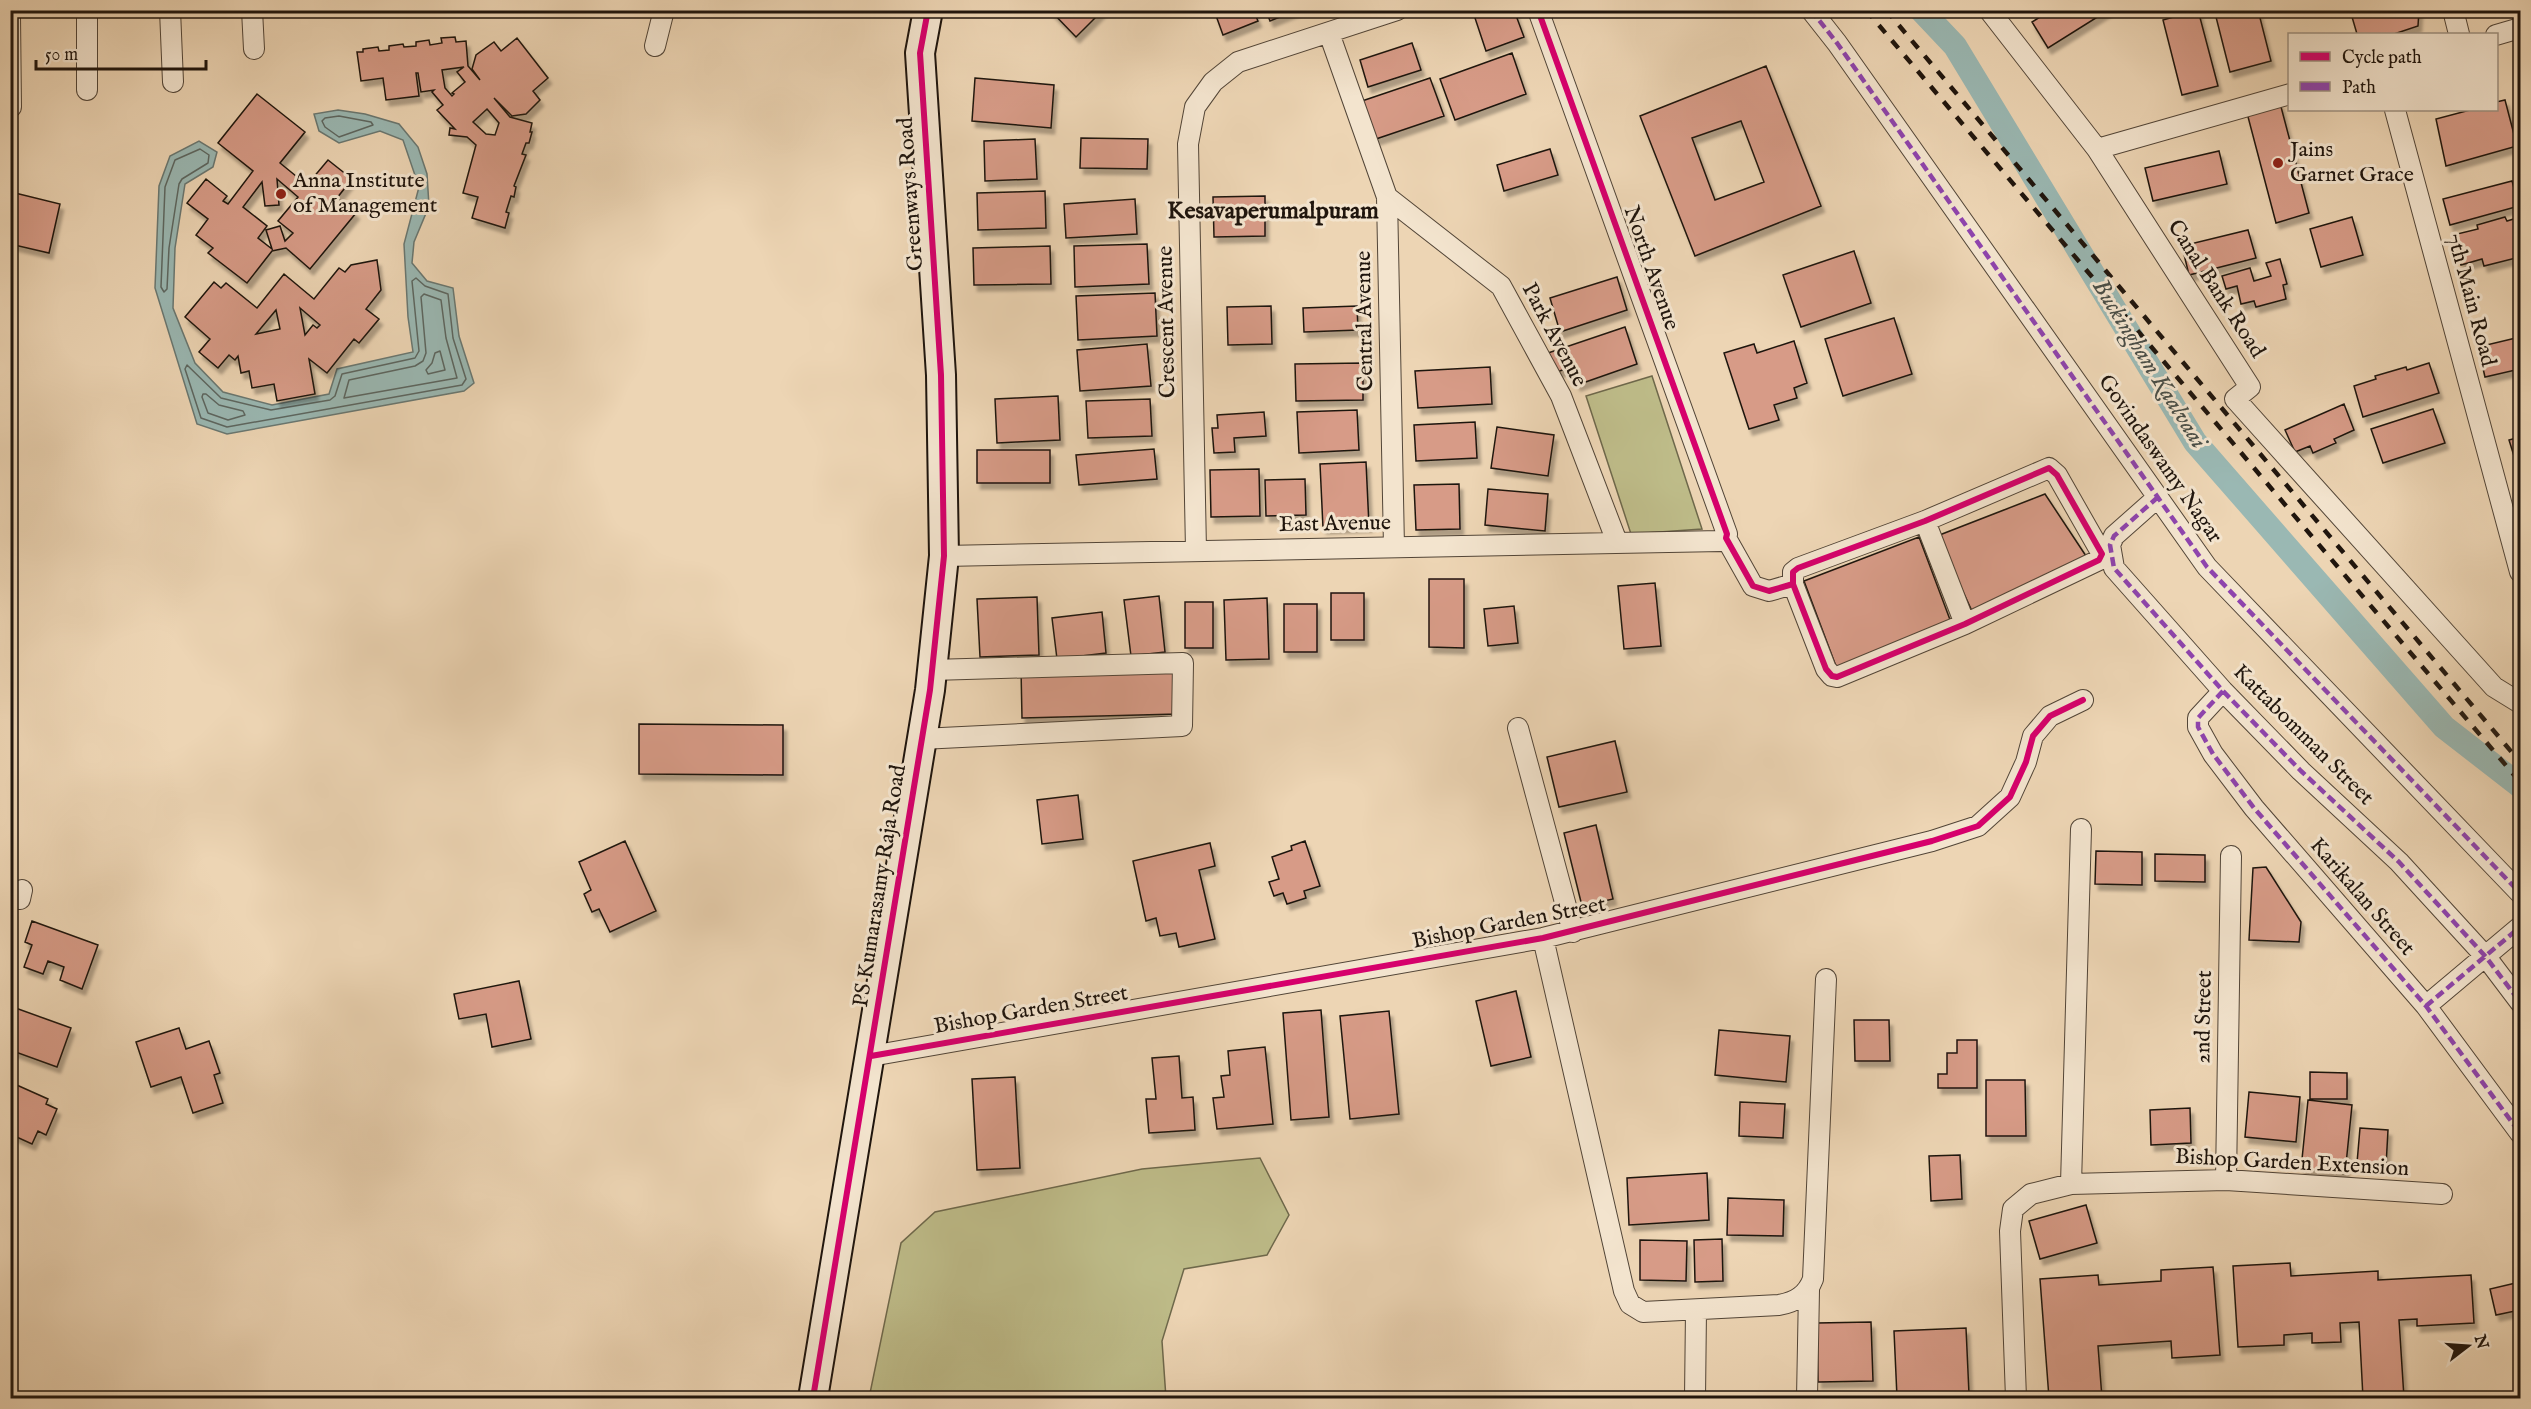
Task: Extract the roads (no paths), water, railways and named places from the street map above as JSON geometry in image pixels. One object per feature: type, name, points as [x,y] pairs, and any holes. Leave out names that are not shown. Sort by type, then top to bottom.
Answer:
[{"type":"street","points":[[87,10],[87,90]]},
{"type":"street","points":[[170,10],[173,82]]},
{"type":"street","points":[[252,10],[254,49]]},
{"type":"street","points":[[655,46],[664,10]]},
{"type":"street","name":"Greenways Road","points":[[928,10],[920,53],[941,375]]},
{"type":"street","name":"Crescent Avenue","points":[[1196,550],[1188,144],[1195,107],[1213,82],[1238,62],[1396,10]]},
{"type":"street","name":"North Avenue","points":[[1538,10],[1727,534],[1726,538],[1753,586],[1769,591],[1793,584]]},
{"type":"street","name":"Govindaswamy Nagar","points":[[1811,10],[1838,43],[2206,567],[2520,893]]},
{"type":"street","name":"Canal Bank Road","points":[[1989,10],[2097,149],[2250,387],[2235,399],[2494,687],[2520,703]]},
{"type":"street","points":[[2453,10],[2459,33]]},
{"type":"street","points":[[10,16],[11,107]]},
{"type":"street","points":[[2498,34],[2520,28]]},
{"type":"street","name":"Central Avenue","points":[[1329,33],[1387,197],[1394,547]]},
{"type":"street","points":[[2097,149],[2288,94]]},
{"type":"street","name":"7th Main Road","points":[[2395,111],[2520,572]]},
{"type":"street","name":"Park Avenue","points":[[1387,197],[1501,286],[1561,396],[1617,542]]},
{"type":"street","name":"PS Kumarasamy Raja Road","points":[[813,1398],[871,1056],[932,670],[944,556],[941,375]]},
{"type":"street","points":[[2049,468],[2057,475],[2102,554],[2099,560],[1965,624],[1843,675],[1832,676],[1826,669],[1793,584],[1793,572],[1798,568],[1925,521],[2049,468]]},
{"type":"street","name":"Kattabomman Street","points":[[2158,497],[2114,536],[2110,545],[2114,568],[2223,691],[2301,771],[2399,862],[2486,957],[2520,1002]]},
{"type":"street","points":[[1925,521],[1965,624]]},
{"type":"street","name":"East Avenue","points":[[944,556],[1721,541],[1726,538]]},
{"type":"street","points":[[921,739],[1182,726],[1183,663],[932,670]]},
{"type":"street","name":"Karikalan Street","points":[[2223,691],[2198,718],[2198,727],[2213,754],[2254,808],[2426,1006],[2520,1133]]},
{"type":"street","name":"Bishop Garden Street","points":[[871,1056],[1573,932],[1932,841],[1978,826],[2010,797],[2026,762],[2033,736],[2050,716],[2083,700]]},
{"type":"street","points":[[1518,728],[1573,932]]},
{"type":"street","points":[[2071,1184],[2081,829]]},
{"type":"street","name":"2nd Street","points":[[2226,1180],[2231,855]]},
{"type":"street","points":[[2426,1006],[2520,927]]},
{"type":"street","points":[[1543,938],[1627,1299],[1643,1312],[1696,1310],[1779,1305],[1792,1302],[1809,1290]]},
{"type":"street","points":[[1807,1398],[1809,1290],[1813,1279],[1826,979]]},
{"type":"street","name":"Bishop Garden Extension","points":[[2016,1398],[2010,1231],[2013,1209],[2031,1194],[2071,1184],[2226,1180],[2442,1194]]},
{"type":"street","points":[[1695,1398],[1696,1310]]},
{"type":"water","points":[[338,110],[365,114],[399,124],[418,147],[427,174],[429,206],[414,242],[412,263],[427,281],[453,288],[459,336],[474,383],[464,391],[227,434],[197,424],[155,288],[159,186],[170,156],[199,141],[217,152],[213,167],[185,184],[175,248],[173,308],[195,363],[223,392],[272,405],[329,394],[337,369],[413,352],[408,317],[404,244],[419,187],[403,140],[380,131],[339,143],[319,131],[314,114]]},
{"type":"waterway","name":"Buckingham Kaalvaai","points":[[1921,10],[1955,46],[2195,442],[2444,727],[2520,786]]},
{"type":"railway","points":[[1866,10],[2520,782]]},
{"type":"railway","points":[[1886,10],[2520,762]]},
{"type":"place","name":"Jains Garnet Grace","points":[[2278,163]]},
{"type":"place","name":"Anna Institute of Management","points":[[281,194]]},
{"type":"district","name":"Kesavaperumalpuram","points":[[1273,211]]}]
